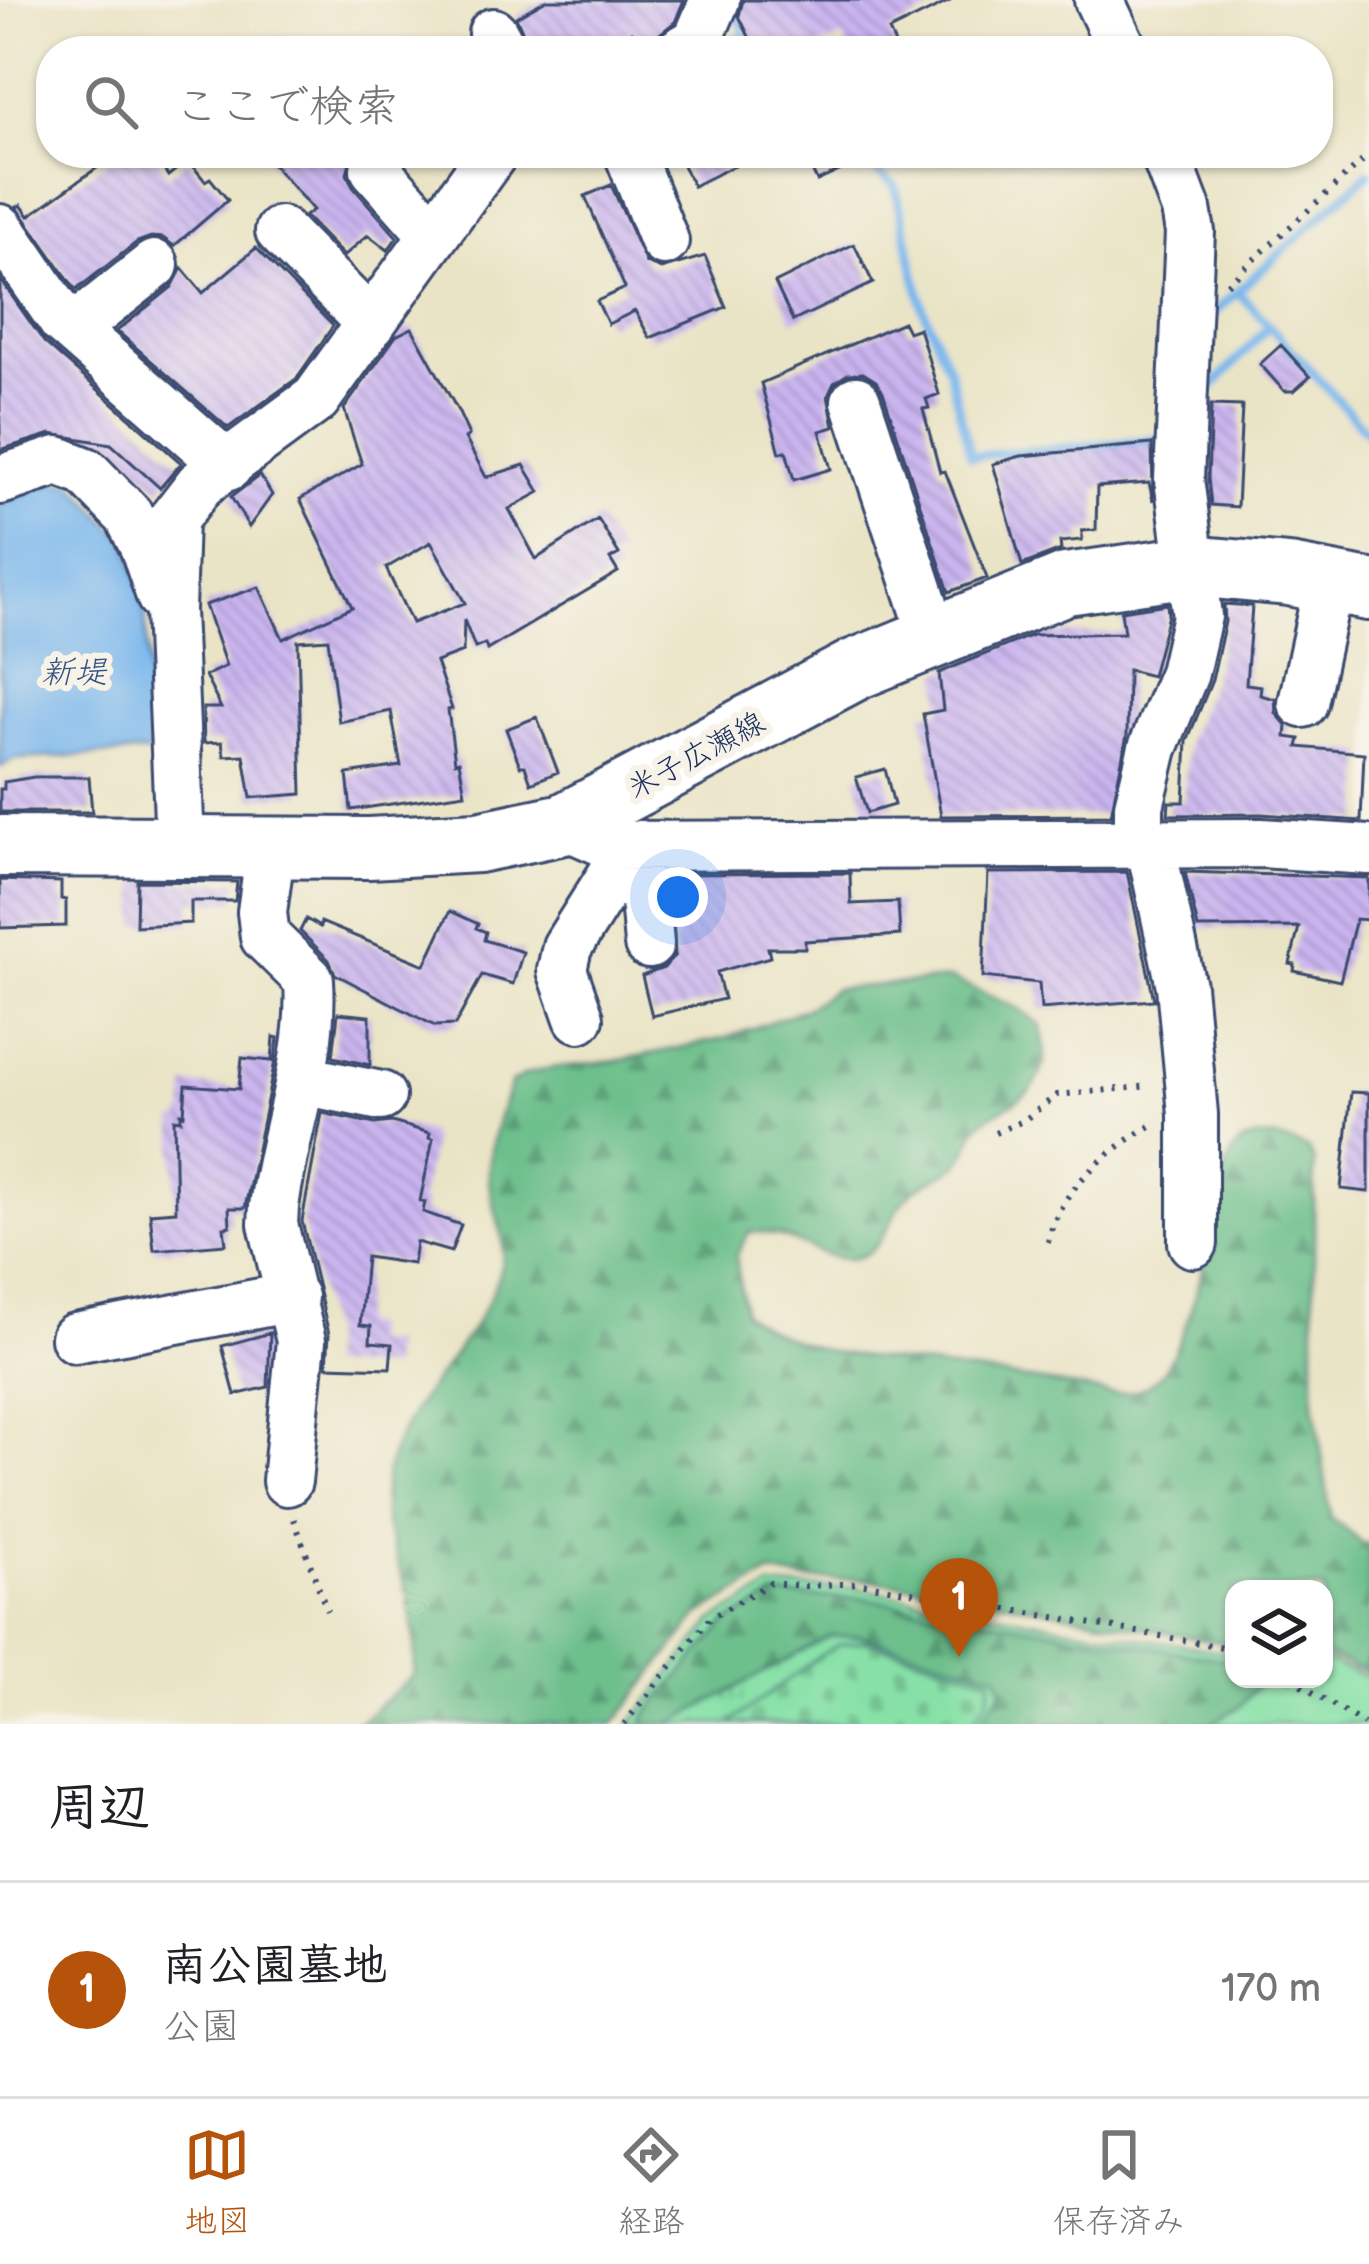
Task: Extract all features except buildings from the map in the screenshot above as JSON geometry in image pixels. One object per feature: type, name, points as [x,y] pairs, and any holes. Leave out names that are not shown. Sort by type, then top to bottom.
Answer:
[{"type":"main road","name":"米子広瀬線","points":[[0,846],[369,848],[478,842],[564,824],[856,669],[1066,584],[1191,566],[1349,586]]},
{"type":"street","points":[[1099,0],[1116,36]]},
{"type":"street","points":[[699,36],[709,4]]},
{"type":"street","points":[[172,519],[200,484],[316,399],[482,168]]},
{"type":"street","points":[[635,168],[664,241]]},
{"type":"street","points":[[1171,168],[1190,232],[1179,479],[1197,616],[1184,673],[1153,748],[1139,806],[1180,986],[1191,1098],[1192,1243]]},
{"type":"street","points":[[375,170],[433,234]]},
{"type":"street","points":[[0,229],[73,329],[228,466]]},
{"type":"street","points":[[280,230],[371,324]]},
{"type":"street","points":[[73,329],[154,266]]},
{"type":"street","points":[[856,401],[934,637]]},
{"type":"street","points":[[0,480],[62,463],[81,450],[125,468],[158,498],[172,519],[170,610],[181,844]]},
{"type":"street","points":[[62,463],[86,472],[129,516],[170,610]]},
{"type":"street","points":[[1303,703],[1349,586]]},
{"type":"street","points":[[564,824],[614,846],[1261,843],[1369,850]]},
{"type":"street","points":[[632,845],[649,944]]},
{"type":"street","points":[[579,1018],[562,970],[567,946],[632,845]]},
{"type":"street","points":[[271,846],[262,912],[265,937],[309,980],[311,1002],[302,1080],[274,1208],[302,1341],[286,1480]]},
{"type":"street","points":[[302,1080],[381,1096]]},
{"type":"street","points":[[76,1338],[293,1298]]},
{"type":"path","points":[[1185,313],[1208,301],[1369,155]]},
{"type":"path","points":[[995,1133],[1058,1095],[1191,1098]]},
{"type":"path","points":[[1048,1242],[1054,1216],[1088,1171],[1191,1098]]},
{"type":"path","points":[[286,1480],[296,1526],[327,1611]]},
{"type":"path","points":[[624,1724],[709,1619],[770,1583],[860,1583],[1225,1647]]},
{"type":"path","points":[[1306,1688],[1364,1724]]},
{"type":"green space","points":[[951,979],[1017,1008],[1040,1024],[1045,1057],[1034,1085],[982,1122],[960,1162],[904,1200],[865,1255],[842,1259],[779,1236],[749,1232],[736,1256],[744,1313],[809,1346],[1112,1394],[1135,1391],[1155,1380],[1176,1348],[1202,1273],[1224,1176],[1237,1147],[1262,1138],[1308,1149],[1314,1162],[1314,1401],[1331,1518],[1369,1544],[1369,1673],[1333,1659],[1333,1580],[1225,1580],[1225,1643],[935,1588],[860,1579],[806,1580],[771,1573],[699,1615],[614,1724],[357,1724],[414,1675],[411,1613],[386,1523],[384,1488],[404,1427],[477,1320],[502,1262],[503,1242],[489,1169],[495,1131],[511,1083],[552,1068],[616,1061],[727,1038],[805,1009],[835,989]]},
{"type":"green space","points":[[771,1588],[858,1588],[1225,1652],[1225,1688],[1333,1688],[1333,1664],[1369,1678],[1369,1724],[630,1724],[713,1621]]},
{"type":"green space","points":[[775,1596],[862,1598],[1225,1659],[1225,1688],[1255,1688],[1239,1707],[1210,1724],[979,1724],[1002,1690],[998,1675],[861,1636],[830,1636],[670,1724],[644,1724],[646,1715],[726,1623]]},
{"type":"green space","points":[[865,1641],[991,1678],[989,1698],[970,1724],[729,1724],[824,1653],[840,1644]]},
{"type":"water","name":"新堤","points":[[46,483],[72,483],[129,545],[145,612],[152,752],[16,759],[0,767],[0,503]]},
{"type":"waterway","points":[[732,5],[747,36]]},
{"type":"waterway","points":[[742,36],[746,34]]},
{"type":"waterway","points":[[872,168],[895,186],[923,308],[949,370],[971,456],[1164,439]]},
{"type":"waterway","points":[[1209,317],[1369,173]]},
{"type":"waterway","points":[[1238,292],[1369,434]]},
{"type":"waterway","points":[[1202,398],[1269,326]]},
{"type":"place","name":"南公園墓地","points":[[959,1657]]}]
